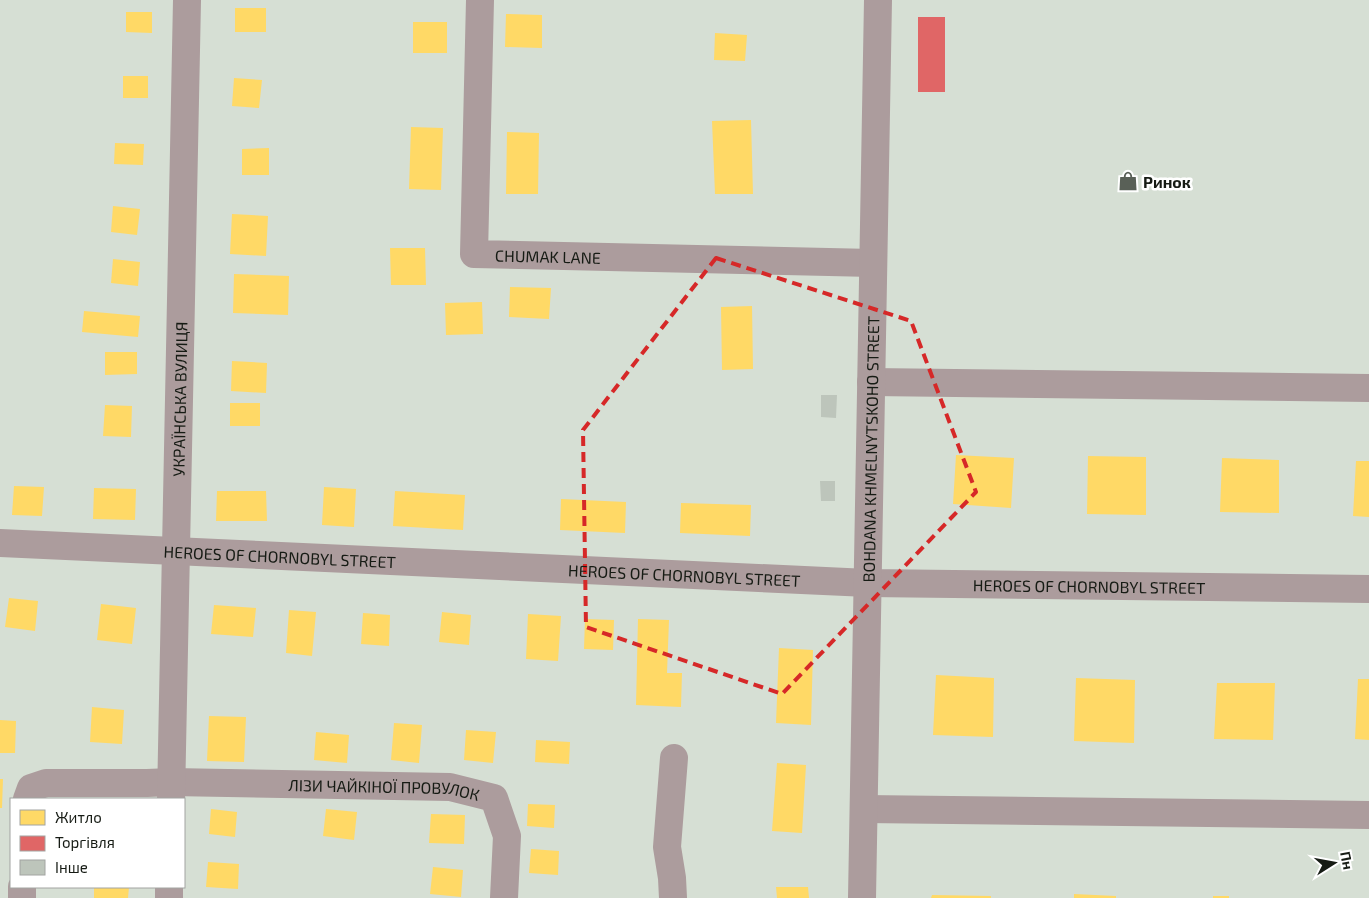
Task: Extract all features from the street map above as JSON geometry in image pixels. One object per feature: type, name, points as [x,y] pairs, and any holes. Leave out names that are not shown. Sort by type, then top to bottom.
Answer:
[{"type":"street","name":"УКРАЇНСЬКА ВУЛИЦЯ","points":[[171,790],[187,0]]},
{"type":"street","name":"CHUMAK LANE","points":[[480,0],[474,254],[874,263]]},
{"type":"street","name":"BOHDANA KHMELNYTSKOHO STREET","points":[[862,898],[878,0]]},
{"type":"street","points":[[871,382],[1369,388]]},
{"type":"street","name":"HEROES OF CHORNOBYL STREET","points":[[0,543],[868,583],[1369,589]]},
{"type":"street","points":[[673,898],[667,847],[674,758]]},
{"type":"street","points":[[27,798],[31,788],[46,782],[147,783],[171,790]]},
{"type":"street","name":"ЛІЗИ ЧАЙКІНОЇ ПРОВУЛОК","points":[[171,790],[450,787],[494,798],[507,836],[504,898]]},
{"type":"street","points":[[864,809],[1369,815]]},
{"type":"highlighted area","points":[[716,258],[911,321],[976,492],[782,694],[586,627],[583,430]]},
{"type":"building: Житло","points":[[235,8],[266,8],[266,32],[235,32]]},
{"type":"building: Житло","points":[[126,12],[152,12],[152,33],[126,32]]},
{"type":"building: Житло","points":[[506,14],[542,15],[542,48],[505,47]]},
{"type":"building: Житло","points":[[413,22],[447,22],[447,53],[413,53]]},
{"type":"building: Житло","points":[[715,33],[747,35],[745,61],[714,60]]},
{"type":"building: Житло","points":[[123,76],[148,76],[148,98],[123,98]]},
{"type":"building: Житло","points":[[234,78],[262,80],[259,108],[232,106]]},
{"type":"building: Житло","points":[[751,120],[753,194],[715,194],[712,121]]},
{"type":"building: Житло","points":[[411,127],[443,128],[441,190],[409,189]]},
{"type":"building: Житло","points":[[507,132],[539,133],[538,194],[506,194]]},
{"type":"building: Житло","points":[[115,143],[144,144],[143,165],[114,164]]},
{"type":"building: Житло","points":[[269,148],[269,175],[242,175],[242,149]]},
{"type":"building: Житло","points":[[113,206],[140,209],[137,235],[111,232]]},
{"type":"building: Житло","points":[[232,214],[268,216],[266,256],[230,254]]},
{"type":"building: Житло","points":[[390,248],[425,248],[426,285],[391,285]]},
{"type":"building: Житло","points":[[113,259],[140,262],[138,286],[111,283]]},
{"type":"building: Житло","points":[[234,274],[289,276],[288,315],[233,313]]},
{"type":"building: Житло","points":[[510,287],[551,288],[549,319],[509,317]]},
{"type":"building: Житло","points":[[482,302],[483,334],[446,335],[445,303]]},
{"type":"building: Житло","points":[[752,306],[753,369],[722,370],[721,307]]},
{"type":"building: Житло","points":[[84,311],[140,316],[138,337],[82,332]]},
{"type":"building: Житло","points":[[105,352],[137,352],[137,374],[105,375]]},
{"type":"building: Житло","points":[[232,361],[267,363],[266,393],[231,391]]},
{"type":"building: Житло","points":[[230,403],[260,403],[260,426],[230,426]]},
{"type":"building: Житло","points":[[105,405],[132,406],[131,437],[103,436]]},
{"type":"building: Житло","points":[[956,455],[1014,458],[1011,508],[953,504]]},
{"type":"building: Житло","points":[[1088,456],[1146,457],[1146,515],[1087,514]]},
{"type":"building: Житло","points":[[1222,458],[1279,460],[1279,513],[1220,512]]},
{"type":"building: Житло","points":[[1356,461],[1369,461],[1369,517],[1353,516]]},
{"type":"building: Житло","points":[[14,486],[44,487],[42,516],[12,515]]},
{"type":"building: Житло","points":[[324,487],[356,489],[354,527],[322,525]]},
{"type":"building: Житло","points":[[94,488],[136,489],[135,520],[93,519]]},
{"type":"building: Житло","points":[[217,491],[266,491],[267,521],[216,521]]},
{"type":"building: Житло","points":[[395,491],[465,495],[463,530],[393,526]]},
{"type":"building: Житло","points":[[561,499],[626,502],[625,533],[560,530]]},
{"type":"building: Житло","points":[[681,503],[751,505],[750,536],[680,533]]},
{"type":"building: Житло","points":[[9,598],[38,601],[35,631],[5,627]]},
{"type":"building: Житло","points":[[101,604],[136,608],[132,644],[97,640]]},
{"type":"building: Житло","points":[[214,605],[256,608],[253,637],[211,634]]},
{"type":"building: Житло","points":[[289,610],[316,612],[312,656],[286,653]]},
{"type":"building: Житло","points":[[442,612],[471,615],[469,645],[439,642]]},
{"type":"building: Житло","points":[[363,613],[390,615],[389,646],[361,644]]},
{"type":"building: Житло","points":[[528,614],[561,616],[558,661],[526,659]]},
{"type":"building: Житло","points":[[585,619],[614,620],[613,650],[584,649]]},
{"type":"building: Житло","points":[[638,619],[669,620],[667,673],[682,673],[681,707],[636,705]]},
{"type":"building: Житло","points":[[779,648],[813,650],[811,725],[776,723]]},
{"type":"building: Житло","points":[[936,675],[994,678],[993,737],[933,735]]},
{"type":"building: Житло","points":[[1076,678],[1135,680],[1134,743],[1074,741]]},
{"type":"building: Житло","points":[[1358,679],[1369,679],[1369,740],[1355,739]]},
{"type":"building: Житло","points":[[1217,683],[1275,683],[1273,740],[1214,739]]},
{"type":"building: Житло","points":[[92,707],[124,710],[122,744],[90,742]]},
{"type":"building: Житло","points":[[209,716],[246,717],[244,762],[207,761]]},
{"type":"building: Житло","points":[[0,720],[16,721],[15,753],[0,753]]},
{"type":"building: Житло","points":[[394,723],[422,725],[419,763],[391,760]]},
{"type":"building: Житло","points":[[466,730],[496,732],[493,763],[464,760]]},
{"type":"building: Житло","points":[[316,732],[349,735],[347,763],[314,760]]},
{"type":"building: Житло","points":[[536,740],[570,742],[569,764],[535,762]]},
{"type":"building: Житло","points":[[777,763],[806,765],[802,833],[772,831]]},
{"type":"building: Житло","points":[[0,779],[3,779],[2,808],[0,808]]},
{"type":"building: Житло","points":[[528,804],[555,805],[554,828],[527,826]]},
{"type":"building: Житло","points":[[211,809],[237,812],[235,837],[209,834]]},
{"type":"building: Житло","points":[[326,809],[357,812],[354,840],[323,836]]},
{"type":"building: Житло","points":[[431,814],[465,815],[464,844],[429,843]]},
{"type":"building: Житло","points":[[531,849],[559,851],[558,875],[529,873]]},
{"type":"building: Житло","points":[[208,862],[239,864],[238,889],[206,887]]},
{"type":"building: Житло","points":[[433,867],[463,870],[461,897],[430,894]]},
{"type":"building: Житло","points":[[776,887],[808,887],[809,898],[777,898]]},
{"type":"building: Житло","points":[[94,888],[129,888],[128,898],[94,898]]},
{"type":"building: Житло","points":[[1074,894],[1116,896],[1116,898],[1074,898]]},
{"type":"building: Житло","points":[[932,895],[991,896],[991,898],[931,898]]},
{"type":"building: Житло","points":[[1213,896],[1229,896],[1229,898],[1213,898]]},
{"type":"building: Торгівля","points":[[918,17],[945,17],[945,92],[918,92]]},
{"type":"building: Інше","points":[[821,395],[837,395],[836,418],[821,417]]},
{"type":"building: Інше","points":[[820,481],[835,481],[835,501],[821,501]]},
{"type":"place","name":"Ринок","points":[[1128,181]]}]
